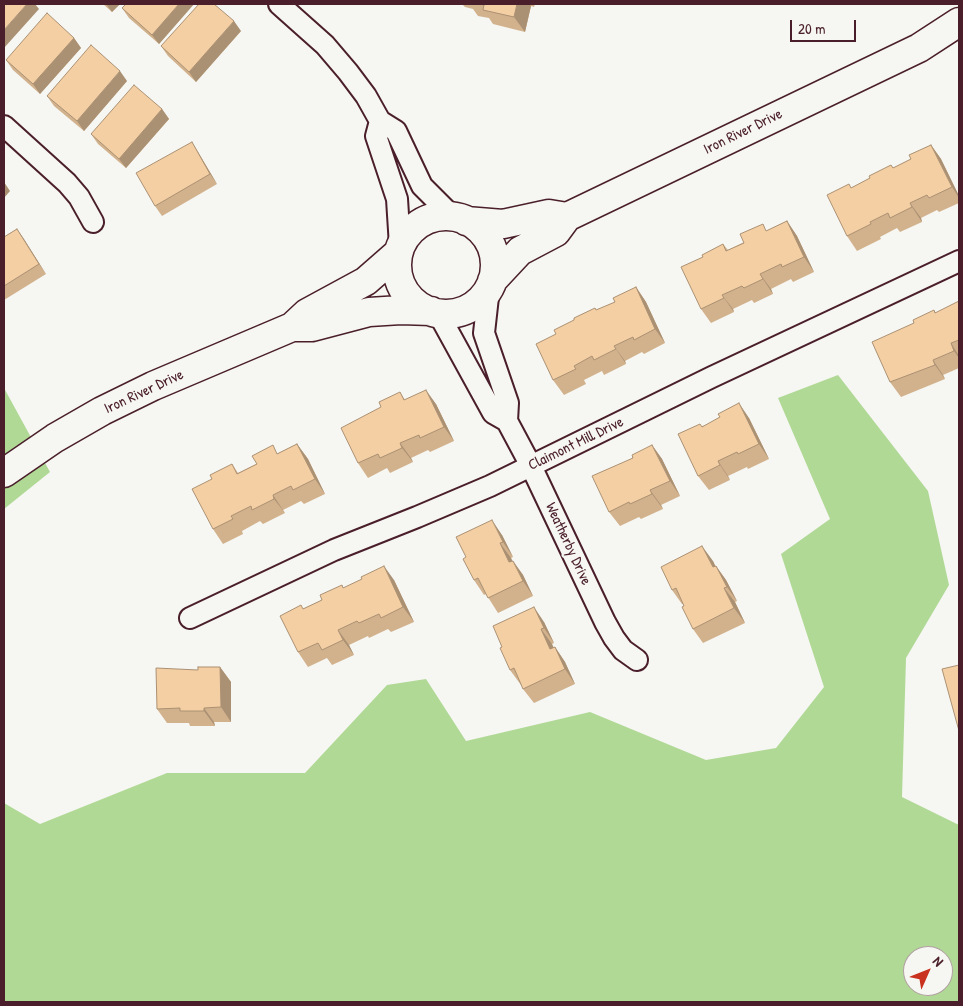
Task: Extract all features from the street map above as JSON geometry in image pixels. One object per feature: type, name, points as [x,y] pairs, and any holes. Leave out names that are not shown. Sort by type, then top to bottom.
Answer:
[{"type":"street","points":[[279,4],[326,45],[366,96],[380,121],[396,131],[422,186],[459,219]]},
{"type":"street","name":"Iron River Drive","points":[[919,48],[959,22]]},
{"type":"street","name":"Iron River Drive","points":[[490,285],[520,251],[556,232],[567,217],[919,48],[959,34]]},
{"type":"street","points":[[380,121],[376,136],[397,199],[399,250],[397,267],[400,282],[407,294],[418,305],[435,312],[450,314],[473,306],[482,298],[490,285],[494,269],[494,257],[491,246],[476,227],[459,219],[440,216],[427,220],[416,226],[407,235],[399,250]]},
{"type":"street","points":[[4,126],[67,183],[79,197],[93,222]]},
{"type":"street","name":"Iron River Drive","points":[[459,219],[503,224],[549,214],[567,217]]},
{"type":"street","name":"Iron River Drive","points":[[4,473],[55,438],[153,386],[292,327],[308,313],[366,281],[399,250]]},
{"type":"street","name":"Claimont Mill Drive","points":[[190,618],[334,550],[417,517],[531,466],[712,377],[959,261]]},
{"type":"street","name":"Weatherby Drive","points":[[490,285],[484,333],[508,404],[507,421],[531,466],[605,622],[623,650],[637,660]]},
{"type":"street","name":"Iron River Drive","points":[[292,327],[312,327],[368,312],[401,310],[435,312]]},
{"type":"street","name":"Weatherby Drive","points":[[435,312],[493,413],[507,421]]},
{"type":"green space","points":[[838,375],[928,491],[949,585],[906,658],[902,797],[959,825],[959,1002],[4,1002],[4,803],[40,824],[167,773],[305,773],[387,685],[426,679],[466,741],[590,712],[706,760],[776,748],[824,687],[781,554],[830,519],[778,398]]},
{"type":"green space","points":[[4,388],[50,472],[4,509]]},
{"type":"building","points":[[4,4],[27,4],[4,30]]},
{"type":"building","points":[[126,4],[179,4],[152,35],[122,8]]},
{"type":"building","points":[[199,4],[214,4],[234,21],[189,72],[161,46]]},
{"type":"building","points":[[479,4],[517,4],[514,17],[483,10],[484,5]]},
{"type":"building","points":[[47,13],[74,38],[33,84],[6,60]]},
{"type":"building","points":[[91,45],[120,71],[77,121],[47,96]]},
{"type":"building","points":[[134,85],[162,109],[119,159],[91,134]]},
{"type":"building","points":[[192,142],[210,174],[155,206],[136,173]]},
{"type":"building","points":[[931,145],[952,187],[929,198],[927,195],[910,203],[912,207],[890,218],[888,213],[847,236],[827,195],[849,184],[851,188],[891,165],[893,168],[911,159],[909,155]]},
{"type":"building","points":[[787,221],[804,257],[782,267],[781,264],[760,274],[763,279],[722,295],[724,298],[701,309],[681,267],[703,257],[702,255],[723,244],[726,251],[744,243],[740,234],[763,224],[766,231]]},
{"type":"building","points":[[17,229],[39,264],[4,286],[4,237]]},
{"type":"building","points":[[636,287],[655,329],[634,340],[633,337],[614,346],[616,349],[594,360],[592,356],[574,366],[576,369],[553,380],[536,344],[556,334],[554,330],[574,320],[574,318],[595,308],[596,310],[615,302],[613,298]]},
{"type":"building","points":[[959,301],[959,340],[951,343],[954,351],[933,360],[935,365],[890,382],[872,342],[914,323],[913,320],[934,310],[935,313]]},
{"type":"building","points":[[426,390],[444,427],[420,438],[419,435],[400,443],[402,448],[380,458],[378,454],[358,463],[341,428],[381,407],[379,402],[400,392],[404,400]]},
{"type":"building","points":[[739,403],[759,444],[718,461],[720,465],[698,476],[678,434],[700,424],[702,427],[720,417],[718,414]]},
{"type":"building","points":[[297,444],[315,479],[293,490],[291,486],[273,495],[274,499],[252,510],[251,506],[231,516],[233,519],[213,529],[192,489],[212,479],[210,475],[232,464],[237,474],[257,464],[252,456],[273,445],[277,454]]},
{"type":"building","points":[[652,445],[670,481],[650,490],[652,494],[630,504],[629,502],[609,512],[592,476],[633,458],[632,455]]},
{"type":"building","points":[[492,520],[503,542],[500,543],[509,562],[513,561],[523,581],[488,598],[478,578],[474,580],[463,559],[466,557],[456,537]]},
{"type":"building","points":[[702,546],[713,567],[716,566],[727,587],[724,588],[734,608],[693,629],[682,607],[684,606],[676,588],[672,590],[661,567]]},
{"type":"building","points":[[384,566],[403,607],[381,618],[379,614],[338,630],[343,640],[322,650],[318,643],[298,652],[280,616],[301,605],[303,609],[322,600],[320,595],[342,585],[343,588]]},
{"type":"building","points":[[534,607],[544,628],[541,629],[550,649],[555,647],[565,669],[523,689],[514,668],[510,670],[493,626]]},
{"type":"building","points":[[959,665],[959,731],[942,669]]},
{"type":"building","points":[[198,667],[220,667],[221,707],[204,708],[204,711],[180,711],[180,708],[157,709],[156,668],[198,670]]}]
